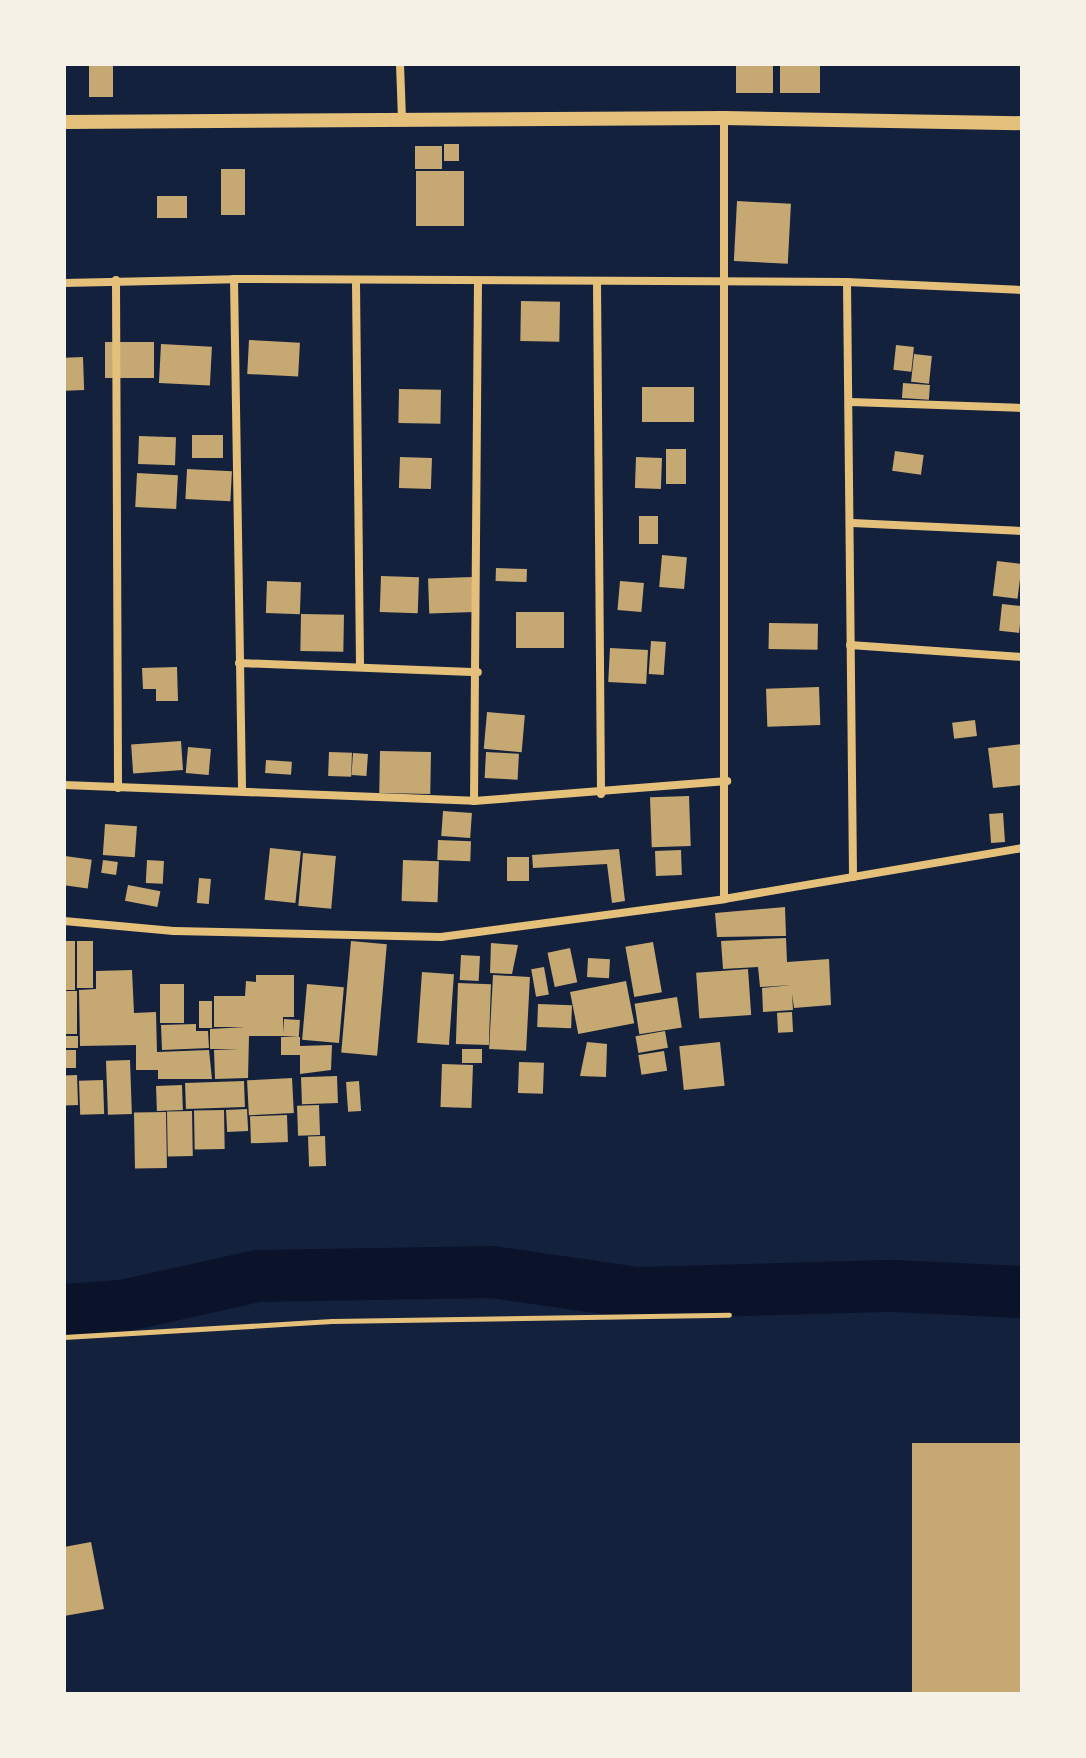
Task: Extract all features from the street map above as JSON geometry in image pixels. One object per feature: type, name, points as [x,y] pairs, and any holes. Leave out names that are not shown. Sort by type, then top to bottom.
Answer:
[{"type":"street","points":[[400,64],[402,119]]},
{"type":"street","points":[[724,118],[727,781],[724,899]]},
{"type":"street","points":[[64,122],[724,118],[1022,123]]},
{"type":"street","points":[[234,279],[242,790]]},
{"type":"street","points":[[64,283],[234,279],[356,283],[847,282],[1022,290]]},
{"type":"street","points":[[116,280],[118,788]]},
{"type":"street","points":[[474,801],[478,672],[478,281]]},
{"type":"street","points":[[597,282],[601,794]]},
{"type":"street","points":[[847,282],[851,402],[853,877]]},
{"type":"street","points":[[356,283],[360,665]]},
{"type":"street","points":[[851,402],[1022,408]]},
{"type":"street","points":[[852,523],[1022,531]]},
{"type":"street","points":[[850,645],[1022,657]]},
{"type":"street","points":[[239,663],[360,665],[478,672]]},
{"type":"street","points":[[64,785],[474,801],[601,794],[727,781]]},
{"type":"street","points":[[64,921],[174,931],[441,937],[724,899],[1022,848]]},
{"type":"path","points":[[64,1337],[332,1321],[729,1315]]},
{"type":"building","points":[[89,64],[113,64],[113,97],[89,97]]},
{"type":"building","points":[[736,64],[773,64],[773,93],[736,93]]},
{"type":"building","points":[[780,66],[820,66],[820,93],[780,93]]},
{"type":"building","points":[[444,144],[459,144],[459,161],[444,161]]},
{"type":"building","points":[[415,146],[442,146],[442,169],[415,169]]},
{"type":"building","points":[[221,169],[245,169],[245,215],[221,215]]},
{"type":"building","points":[[416,171],[464,171],[464,226],[416,226]]},
{"type":"building","points":[[157,196],[187,196],[187,218],[157,218]]},
{"type":"building","points":[[737,201],[791,204],[788,264],[734,261]]},
{"type":"building","points":[[521,301],[560,302],[559,342],[520,341]]},
{"type":"building","points":[[249,340],[300,343],[298,377],[247,374]]},
{"type":"building","points":[[105,342],[154,342],[154,378],[105,378]]},
{"type":"building","points":[[161,344],[212,347],[210,386],[159,383]]},
{"type":"building","points":[[896,345],[914,347],[911,372],[893,370]]},
{"type":"building","points":[[914,354],[932,356],[929,384],[911,382]]},
{"type":"building","points":[[83,357],[84,390],[65,391],[64,358]]},
{"type":"building","points":[[903,383],[930,385],[929,400],[902,398]]},
{"type":"building","points":[[642,387],[694,387],[694,422],[642,422]]},
{"type":"building","points":[[399,389],[441,390],[440,424],[398,423]]},
{"type":"building","points":[[192,435],[223,435],[223,458],[192,458]]},
{"type":"building","points":[[139,436],[176,437],[175,465],[138,464]]},
{"type":"building","points":[[666,449],[686,449],[686,484],[666,484]]},
{"type":"building","points":[[895,451],[924,455],[921,475],[892,471]]},
{"type":"building","points":[[400,457],[432,458],[431,489],[399,488]]},
{"type":"building","points":[[636,457],[662,458],[661,489],[635,488]]},
{"type":"building","points":[[187,469],[232,471],[230,501],[185,499]]},
{"type":"building","points":[[137,473],[178,475],[176,509],[135,507]]},
{"type":"building","points":[[639,516],[658,516],[658,544],[639,544]]},
{"type":"building","points":[[662,555],[687,557],[684,589],[659,587]]},
{"type":"building","points":[[997,561],[1022,564],[1018,599],[993,596]]},
{"type":"building","points":[[496,568],[527,569],[527,582],[496,581]]},
{"type":"building","points":[[381,576],[419,577],[418,613],[380,612]]},
{"type":"building","points":[[473,577],[474,612],[429,614],[428,579]]},
{"type":"building","points":[[267,581],[301,582],[300,614],[266,613]]},
{"type":"building","points":[[620,581],[644,583],[641,612],[617,610]]},
{"type":"building","points":[[1002,604],[1022,606],[1019,633],[999,631]]},
{"type":"building","points":[[516,612],[564,612],[564,648],[516,648]]},
{"type":"building","points":[[301,614],[344,615],[343,652],[300,651]]},
{"type":"building","points":[[769,623],[818,624],[818,650],[769,649]]},
{"type":"building","points":[[651,641],[666,642],[664,675],[649,674]]},
{"type":"building","points":[[610,648],[648,650],[646,684],[608,682]]},
{"type":"building","points":[[177,667],[178,701],[156,701],[156,689],[143,689],[142,668]]},
{"type":"building","points":[[819,687],[820,725],[767,727],[766,689]]},
{"type":"building","points":[[487,712],[525,715],[522,752],[484,749]]},
{"type":"building","points":[[975,720],[977,736],[954,739],[952,723]]},
{"type":"building","points":[[181,741],[183,770],[133,773],[131,744]]},
{"type":"building","points":[[1022,744],[1022,785],[993,788],[988,748]]},
{"type":"building","points":[[188,747],[211,749],[209,775],[186,773]]},
{"type":"building","points":[[380,751],[431,752],[430,794],[379,793]]},
{"type":"building","points":[[329,752],[352,753],[351,777],[328,776]]},
{"type":"building","points":[[486,752],[519,754],[518,780],[485,778]]},
{"type":"building","points":[[353,753],[368,754],[366,776],[351,775]]},
{"type":"building","points":[[266,760],[292,762],[291,775],[265,773]]},
{"type":"building","points":[[689,796],[691,846],[652,847],[650,797]]},
{"type":"building","points":[[443,811],[472,813],[470,838],[441,836]]},
{"type":"building","points":[[1003,813],[1005,842],[991,843],[989,814]]},
{"type":"building","points":[[105,824],[137,826],[135,857],[103,855]]},
{"type":"building","points":[[438,840],[471,841],[470,861],[437,860]]},
{"type":"building","points":[[270,848],[301,851],[295,903],[265,900]]},
{"type":"building","points":[[619,849],[625,901],[612,903],[607,864],[533,868],[532,855]]},
{"type":"building","points":[[681,850],[682,875],[656,876],[655,851]]},
{"type":"building","points":[[303,853],[336,856],[331,909],[298,906]]},
{"type":"building","points":[[65,856],[92,860],[88,888],[64,885]]},
{"type":"building","points":[[507,857],[529,857],[529,881],[507,881]]},
{"type":"building","points":[[103,860],[118,862],[116,875],[101,873]]},
{"type":"building","points":[[147,860],[164,861],[163,884],[146,883]]},
{"type":"building","points":[[403,860],[439,861],[438,902],[402,901]]},
{"type":"building","points":[[199,878],[211,879],[209,904],[197,903]]},
{"type":"building","points":[[128,885],[160,891],[157,907],[125,901]]},
{"type":"building","points":[[785,907],[786,936],[717,937],[715,913]]},
{"type":"building","points":[[786,938],[787,962],[829,959],[831,1005],[794,1008],[792,994],[793,1010],[763,1012],[762,988],[792,985],[760,987],[758,967],[723,969],[721,941]]},
{"type":"building","points":[[64,941],[75,941],[75,990],[64,990]]},
{"type":"building","points":[[77,941],[93,941],[93,988],[77,988]]},
{"type":"building","points":[[351,941],[387,944],[377,1056],[341,1053]]},
{"type":"building","points":[[653,942],[662,992],[634,997],[625,947]]},
{"type":"building","points":[[491,943],[518,945],[512,974],[490,973]]},
{"type":"building","points":[[570,948],[577,982],[555,987],[548,953]]},
{"type":"building","points":[[461,955],[480,956],[479,981],[460,980]]},
{"type":"building","points":[[588,958],[610,959],[609,978],[587,977]]},
{"type":"building","points":[[544,967],[549,995],[536,997],[531,969]]},
{"type":"building","points":[[748,969],[751,1015],[699,1019],[696,973]]},
{"type":"building","points":[[132,970],[134,1013],[156,1012],[157,1052],[209,1050],[212,1079],[158,1079],[158,1070],[136,1070],[136,1045],[80,1046],[79,990],[96,989],[96,971]]},
{"type":"building","points":[[422,972],[454,974],[449,1045],[417,1043]]},
{"type":"building","points":[[256,975],[294,975],[294,1017],[283,1017],[283,1036],[249,1036],[248,1078],[215,1079],[214,1050],[239,1049],[210,1049],[210,1029],[245,1027],[214,1027],[214,996],[245,996],[246,981],[256,982]]},
{"type":"building","points":[[493,975],[530,977],[526,1051],[489,1049]]},
{"type":"building","points":[[626,981],[634,1023],[578,1034],[570,992]]},
{"type":"building","points":[[458,983],[491,984],[489,1045],[456,1044]]},
{"type":"building","points":[[160,984],[184,984],[184,1023],[160,1023]]},
{"type":"building","points":[[307,984],[344,987],[339,1043],[302,1040]]},
{"type":"building","points":[[64,991],[77,991],[77,1034],[64,1034]]},
{"type":"building","points":[[677,997],[682,1028],[639,1034],[635,1004]]},
{"type":"building","points":[[199,1001],[212,1001],[212,1028],[199,1028]]},
{"type":"building","points":[[538,1004],[572,1005],[571,1028],[537,1027]]},
{"type":"building","points":[[792,1012],[793,1032],[778,1033],[777,1013]]},
{"type":"building","points":[[284,1019],[300,1020],[299,1037],[283,1036]]},
{"type":"building","points":[[196,1024],[196,1031],[208,1031],[209,1048],[162,1050],[161,1025]]},
{"type":"building","points":[[665,1031],[668,1048],[638,1053],[635,1036]]},
{"type":"building","points":[[64,1036],[78,1036],[78,1048],[64,1048]]},
{"type":"building","points":[[281,1037],[300,1037],[300,1046],[332,1045],[331,1070],[300,1074],[300,1055],[281,1055]]},
{"type":"building","points":[[587,1042],[607,1044],[606,1077],[580,1076]]},
{"type":"building","points":[[720,1042],[725,1086],[684,1090],[679,1046]]},
{"type":"building","points":[[462,1049],[482,1049],[482,1063],[462,1063]]},
{"type":"building","points":[[64,1050],[76,1050],[76,1068],[64,1068]]},
{"type":"building","points":[[664,1051],[667,1071],[641,1075],[638,1055]]},
{"type":"building","points":[[130,1060],[132,1114],[108,1115],[106,1061]]},
{"type":"building","points":[[519,1062],[544,1063],[543,1094],[518,1093]]},
{"type":"building","points":[[442,1064],[473,1065],[471,1108],[440,1107]]},
{"type":"building","points":[[64,1075],[77,1075],[78,1105],[65,1105]]},
{"type":"building","points":[[337,1076],[338,1103],[302,1104],[301,1077]]},
{"type":"building","points":[[292,1078],[294,1113],[249,1115],[247,1080]]},
{"type":"building","points":[[103,1080],[104,1114],[80,1115],[79,1081]]},
{"type":"building","points":[[244,1081],[245,1107],[186,1109],[185,1083]]},
{"type":"building","points":[[359,1081],[361,1111],[348,1112],[346,1082]]},
{"type":"building","points":[[182,1085],[183,1110],[157,1111],[156,1086]]},
{"type":"building","points":[[319,1105],[320,1135],[298,1136],[297,1106]]},
{"type":"building","points":[[247,1109],[248,1131],[227,1132],[226,1110]]},
{"type":"building","points":[[224,1110],[225,1149],[195,1150],[194,1111]]},
{"type":"building","points":[[167,1111],[192,1111],[193,1156],[168,1156]]},
{"type":"building","points":[[166,1112],[167,1168],[135,1169],[134,1113]]},
{"type":"building","points":[[287,1115],[288,1142],[251,1143],[250,1116]]},
{"type":"building","points":[[325,1136],[326,1166],[309,1167],[308,1137]]},
{"type":"building","points":[[912,1443],[1022,1443],[1022,1694],[912,1694]]},
{"type":"building","points":[[91,1542],[104,1609],[64,1616],[64,1547]]},
{"type":"waterway","points":[[64,1310],[122,1306],[257,1276],[492,1272],[637,1293],[894,1286],[1022,1292]]}]
